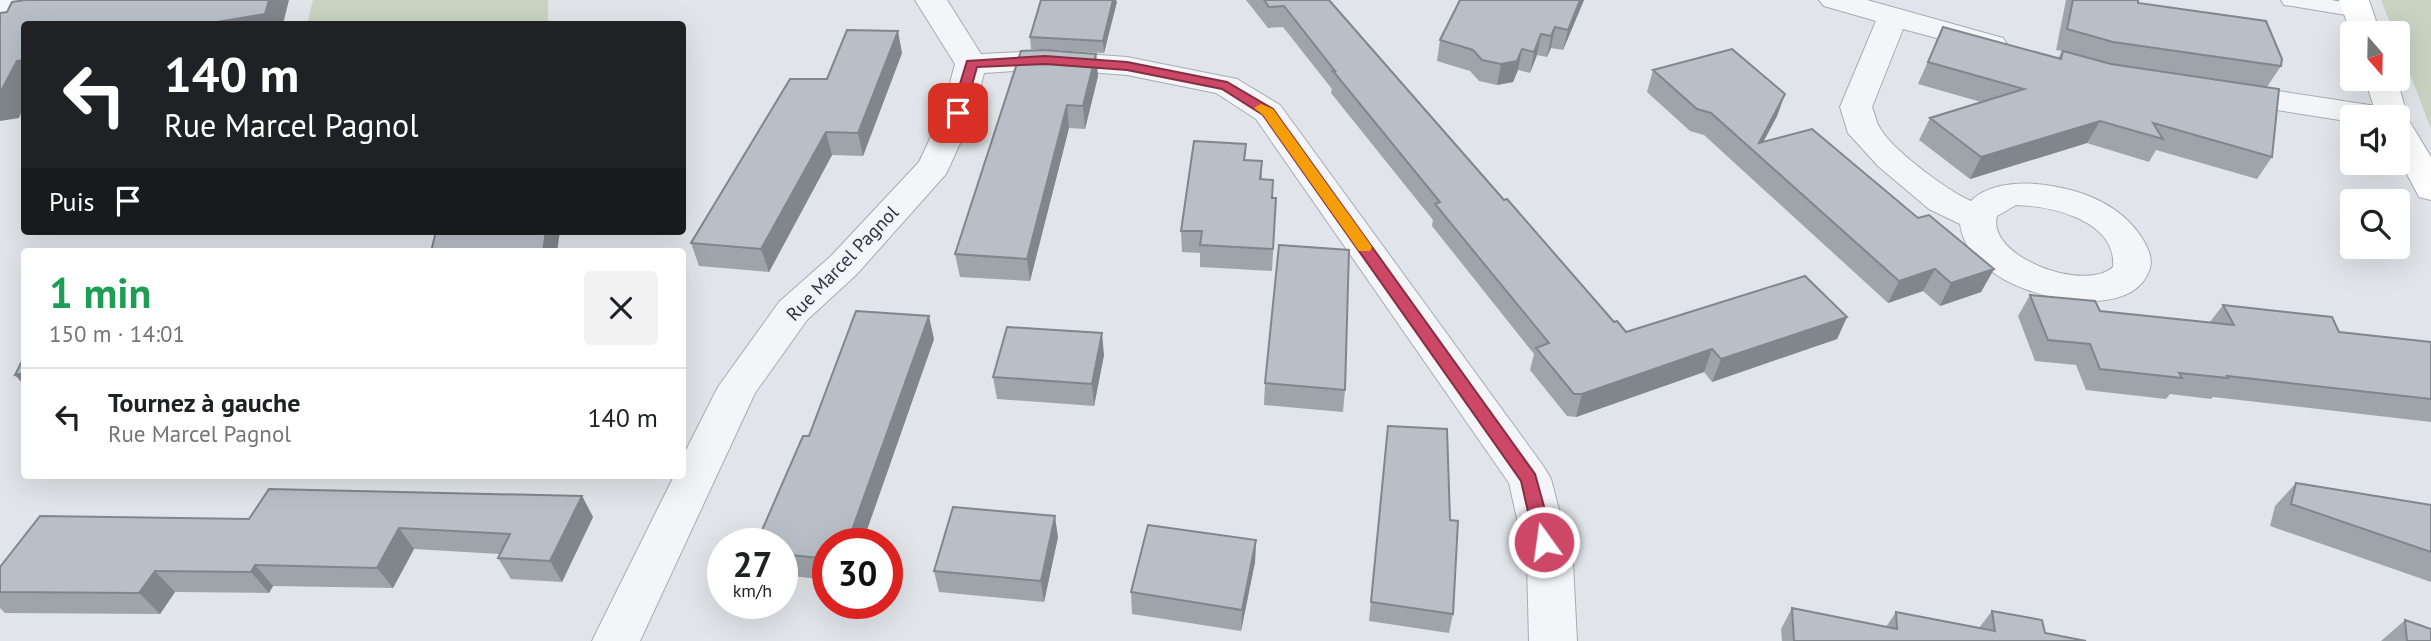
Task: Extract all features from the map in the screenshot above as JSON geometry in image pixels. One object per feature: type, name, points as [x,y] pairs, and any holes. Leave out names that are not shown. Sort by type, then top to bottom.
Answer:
[{"type":"street","points":[[0,6],[39,0]]},
{"type":"street","points":[[930,0],[937,7],[971,64],[1045,60],[1127,66],[1227,86],[1268,112],[1529,479],[1550,563],[1553,641]]},
{"type":"street","points":[[1834,0],[2022,52]]},
{"type":"street","points":[[1893,17],[1856,107],[1865,133],[1890,159],[1941,201],[1977,218]]},
{"type":"street","name":"Rue Marcel Pagnol","points":[[616,641],[738,387],[793,311],[844,265],[934,166],[958,113],[971,64]]},
{"type":"street","points":[[2195,88],[2340,110]]},
{"type":"street","points":[[2410,149],[2431,189]]},
{"type":"lane","points":[[2292,0],[2359,15]]},
{"type":"green space","points":[[313,0],[548,0],[548,21],[308,21]]},
{"type":"green space","points":[[2381,0],[2431,0],[2431,129],[2410,74],[2410,21],[2389,21]]},
{"type":"building","points":[[269,0],[265,14],[223,21],[21,21],[21,60],[17,61],[0,93],[0,13],[7,12],[12,2]]},
{"type":"building","points":[[1041,0],[1113,0],[1103,41],[1030,37]]},
{"type":"building","points":[[1264,0],[1329,0],[1504,200],[1507,199],[1614,322],[1617,321],[1626,332],[1805,276],[1847,317],[1721,359],[1712,349],[1582,394],[1574,394],[1536,348],[1549,343],[1435,204],[1440,202],[1333,71],[1284,6],[1269,7]]},
{"type":"building","points":[[1460,0],[1580,0],[1568,30],[1555,27],[1551,36],[1541,34],[1534,52],[1522,49],[1517,61],[1501,64],[1482,60],[1473,50],[1440,40]]},
{"type":"building","points":[[2073,0],[2138,0],[2138,3],[2266,21],[2282,59],[2281,66],[2113,42],[2067,29]]},
{"type":"building","points":[[1943,27],[2061,59],[2063,51],[2111,64],[2279,89],[2272,157],[2153,123],[2163,139],[2100,121],[1981,157],[1930,118],[2024,89],[1928,62]]},
{"type":"building","points":[[847,30],[898,31],[858,133],[826,132],[761,249],[691,243],[790,79],[827,79]]},
{"type":"building","points":[[1732,49],[1785,94],[1759,143],[1812,129],[1918,218],[1929,215],[1994,269],[1951,283],[1935,269],[1899,281],[1711,113],[1697,109],[1653,70]]},
{"type":"building","points":[[1021,51],[1096,54],[1083,106],[1067,105],[1027,259],[955,254]]},
{"type":"building","points":[[1194,141],[1246,144],[1244,160],[1262,161],[1260,179],[1273,180],[1272,198],[1276,198],[1273,249],[1200,245],[1202,231],[1181,231]]},
{"type":"building","points":[[435,235],[545,235],[544,248],[432,248]]},
{"type":"building","points":[[1279,245],[1349,250],[1345,390],[1265,383]]},
{"type":"building","points":[[2030,295],[2095,301],[2100,311],[2234,325],[2223,305],[2332,317],[2339,332],[2431,342],[2431,399],[2227,376],[2228,378],[2179,373],[2182,378],[2100,369],[2090,344],[2048,340]]},
{"type":"building","points":[[856,311],[929,316],[853,528],[812,528],[812,557],[798,556],[798,528],[763,528],[803,436],[809,436]]},
{"type":"building","points":[[1007,327],[1102,333],[1092,384],[993,377]]},
{"type":"building","points":[[21,363],[21,374],[15,375]]},
{"type":"building","points":[[1388,426],[1447,429],[1450,520],[1458,521],[1453,614],[1371,602]]},
{"type":"building","points":[[2296,483],[2431,505],[2431,552],[2291,504]]},
{"type":"building","points":[[269,489],[582,496],[550,561],[498,558],[510,534],[399,528],[377,568],[255,565],[251,572],[155,571],[139,593],[0,592],[0,567],[40,516],[249,519]]},
{"type":"building","points":[[953,507],[1055,516],[1041,581],[934,571]]},
{"type":"building","points":[[1148,525],[1256,540],[1242,610],[1131,592]]},
{"type":"building","points":[[1792,608],[1897,629],[1896,612],[1995,631],[1992,611],[2042,620],[2045,633],[2086,641],[1794,641]]},
{"type":"building","points":[[2405,620],[2431,629],[2431,641],[2407,641]]},
{"type":"slow traffic","points":[[1261,108],[1268,112],[1364,247]]},
{"type":"route","points":[[958,113],[971,64],[1045,60],[1127,66],[1227,86],[1268,112],[1529,479],[1544,542]]}]
